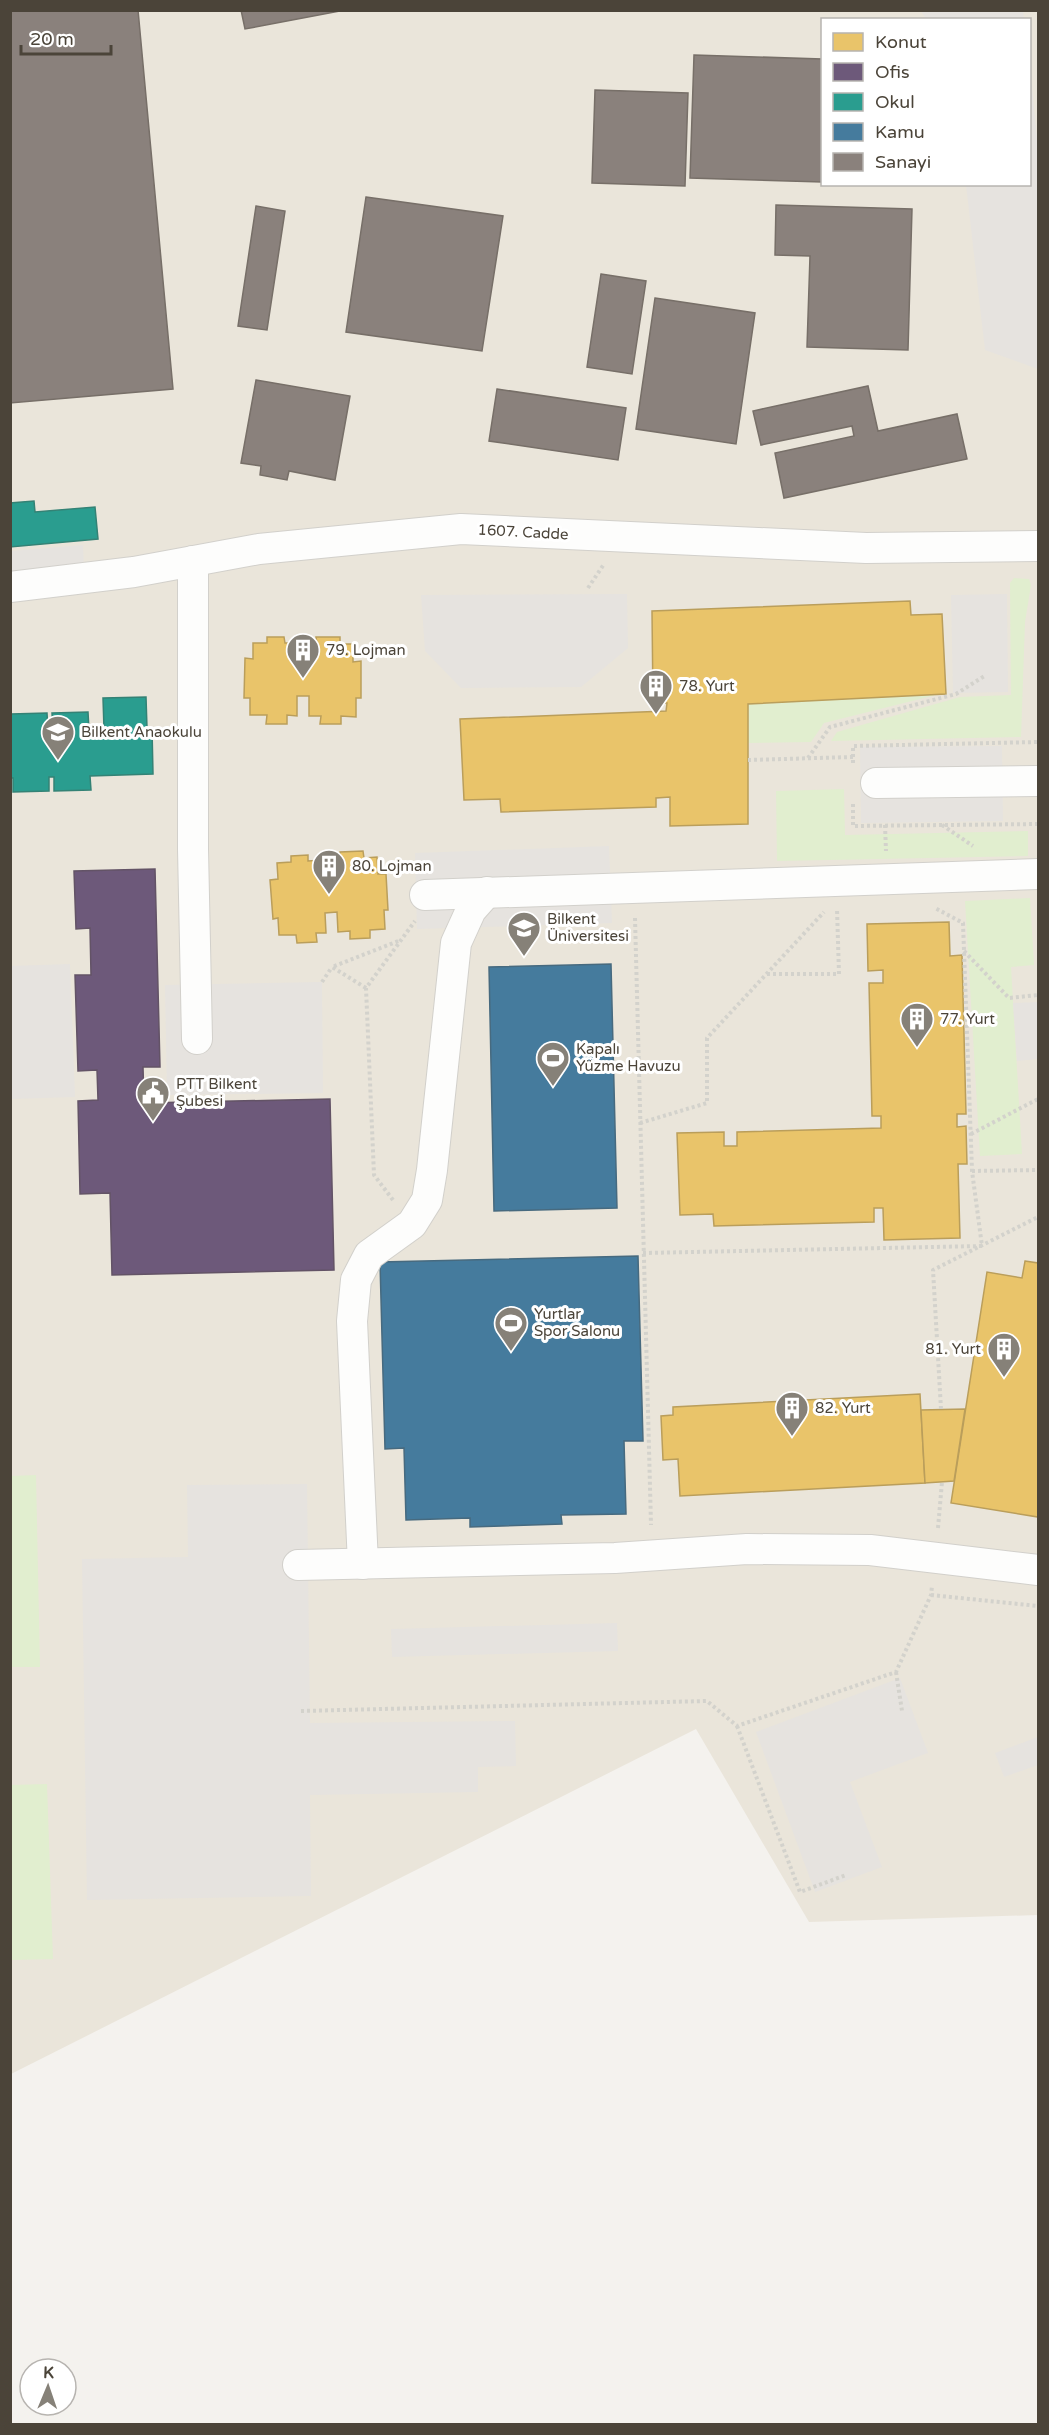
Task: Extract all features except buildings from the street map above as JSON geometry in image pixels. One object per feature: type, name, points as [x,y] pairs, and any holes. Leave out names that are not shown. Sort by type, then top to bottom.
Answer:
[{"type":"street","name":"1607. Cadde","points":[[10,586],[134,572],[259,549],[461,529],[866,548],[1038,546]]},
{"type":"street","points":[[193,561],[193,849],[197,1039]]},
{"type":"street","points":[[876,783],[1038,781]]},
{"type":"street","points":[[425,894],[1038,874]]},
{"type":"street","points":[[363,1564],[352,1321],[356,1280],[369,1255],[412,1224],[426,1200],[432,1170],[456,943],[471,910],[487,892]]},
{"type":"street","points":[[298,1565],[652,1556],[759,1549],[870,1550],[1038,1570]]},
{"type":"path","points":[[808,758],[830,727],[956,694],[986,675]]},
{"type":"path","points":[[748,760],[853,757]]},
{"type":"path","points":[[933,877],[935,909],[963,923],[972,1171],[982,1246]]},
{"type":"path","points":[[634,887],[652,1556]]},
{"type":"path","points":[[412,1224],[374,1175],[366,988],[416,920],[425,894]]},
{"type":"path","points":[[767,974],[839,974],[837,899]]},
{"type":"path","points":[[640,1123],[708,1103],[707,1038],[829,907]]},
{"type":"path","points":[[322,982],[332,967],[401,940]]},
{"type":"path","points":[[964,951],[1009,998],[1038,995]]},
{"type":"path","points":[[332,967],[366,988]]},
{"type":"path","points":[[971,1134],[1038,1099]]},
{"type":"path","points":[[972,1171],[1038,1170]]},
{"type":"path","points":[[941,1410],[933,1270],[1038,1217]]},
{"type":"path","points":[[643,1253],[982,1246]]},
{"type":"path","points":[[902,1711],[896,1672],[931,1596],[942,1482]]},
{"type":"path","points":[[931,1596],[1038,1606]]},
{"type":"path","points":[[737,1726],[896,1672]]},
{"type":"path","points":[[301,1711],[707,1701],[737,1726],[800,1892],[846,1875]]},
{"type":"shaded area","name":"Bilkent Üniversitesi","points":[[11,11],[1038,11],[1038,1915],[809,1922],[696,1729],[11,2074]]},
{"type":"shaded area","points":[[921,11],[1023,11],[1024,18],[925,18]]},
{"type":"shaded area","points":[[1031,77],[1038,149],[1038,369],[985,350],[966,186],[1031,186]]},
{"type":"shaded area","points":[[83,545],[84,570],[11,574],[11,551]]},
{"type":"shaded area","points":[[627,594],[628,648],[581,687],[461,688],[425,651],[421,595]]},
{"type":"shaded area","points":[[1007,594],[1008,692],[953,693],[951,595]]},
{"type":"shaded area","points":[[1002,746],[1003,821],[861,823],[860,747]]},
{"type":"shaded area","points":[[609,846],[612,923],[417,929],[415,853]]},
{"type":"shaded area","points":[[70,964],[75,1097],[11,1099],[11,966]]},
{"type":"shaded area","points":[[322,982],[323,1093],[167,1095],[165,985]]},
{"type":"shaded area","points":[[1037,1002],[1038,1059],[1017,1061],[1013,1003]]},
{"type":"shaded area","points":[[307,1484],[310,1723],[515,1721],[516,1766],[478,1767],[478,1792],[310,1795],[311,1896],[87,1900],[82,1559],[188,1557],[187,1485]]},
{"type":"shaded area","points":[[617,1623],[618,1651],[392,1657],[391,1629]]},
{"type":"shaded area","points":[[900,1678],[928,1753],[850,1782],[882,1867],[815,1892],[756,1732]]},
{"type":"shaded area","points":[[1038,1737],[1038,1765],[1004,1777],[995,1753]]},
{"type":"green space","points":[[1014,578],[1029,579],[1031,585],[1025,622],[1021,737],[831,741],[837,732],[960,697],[1011,695],[1010,583]]},
{"type":"green space","points":[[940,694],[824,723],[811,742],[748,743],[748,704]]},
{"type":"green space","points":[[844,789],[845,835],[1028,831],[1028,856],[777,861],[776,791]]},
{"type":"green space","points":[[1030,898],[1034,965],[1011,967],[1022,1154],[980,1156],[965,901]]},
{"type":"green space","points":[[36,1475],[40,1667],[11,1667],[11,1476]]},
{"type":"green space","points":[[47,1784],[53,1959],[11,1960],[11,1785]]},
{"type":"place","name":"79. Lojman","points":[[303,679]]},
{"type":"place","name":"78. Yurt","points":[[656,715]]},
{"type":"place","name":"Bilkent Anaokulu","points":[[58,761]]},
{"type":"place","name":"80. Lojman","points":[[329,895]]},
{"type":"place","name":"Bilkent Üniversitesi","points":[[524,957]]},
{"type":"place","name":"77. Yurt","points":[[917,1048]]},
{"type":"place","name":"Kapalı Yüzme Havuzu","points":[[553,1087]]},
{"type":"place","name":"PTT Bilkent Şubesi","points":[[153,1122]]},
{"type":"place","name":"Yurtlar Spor Salonu","points":[[511,1352]]},
{"type":"place","name":"81. Yurt","points":[[1004,1378]]},
{"type":"place","name":"82. Yurt","points":[[792,1437]]}]
